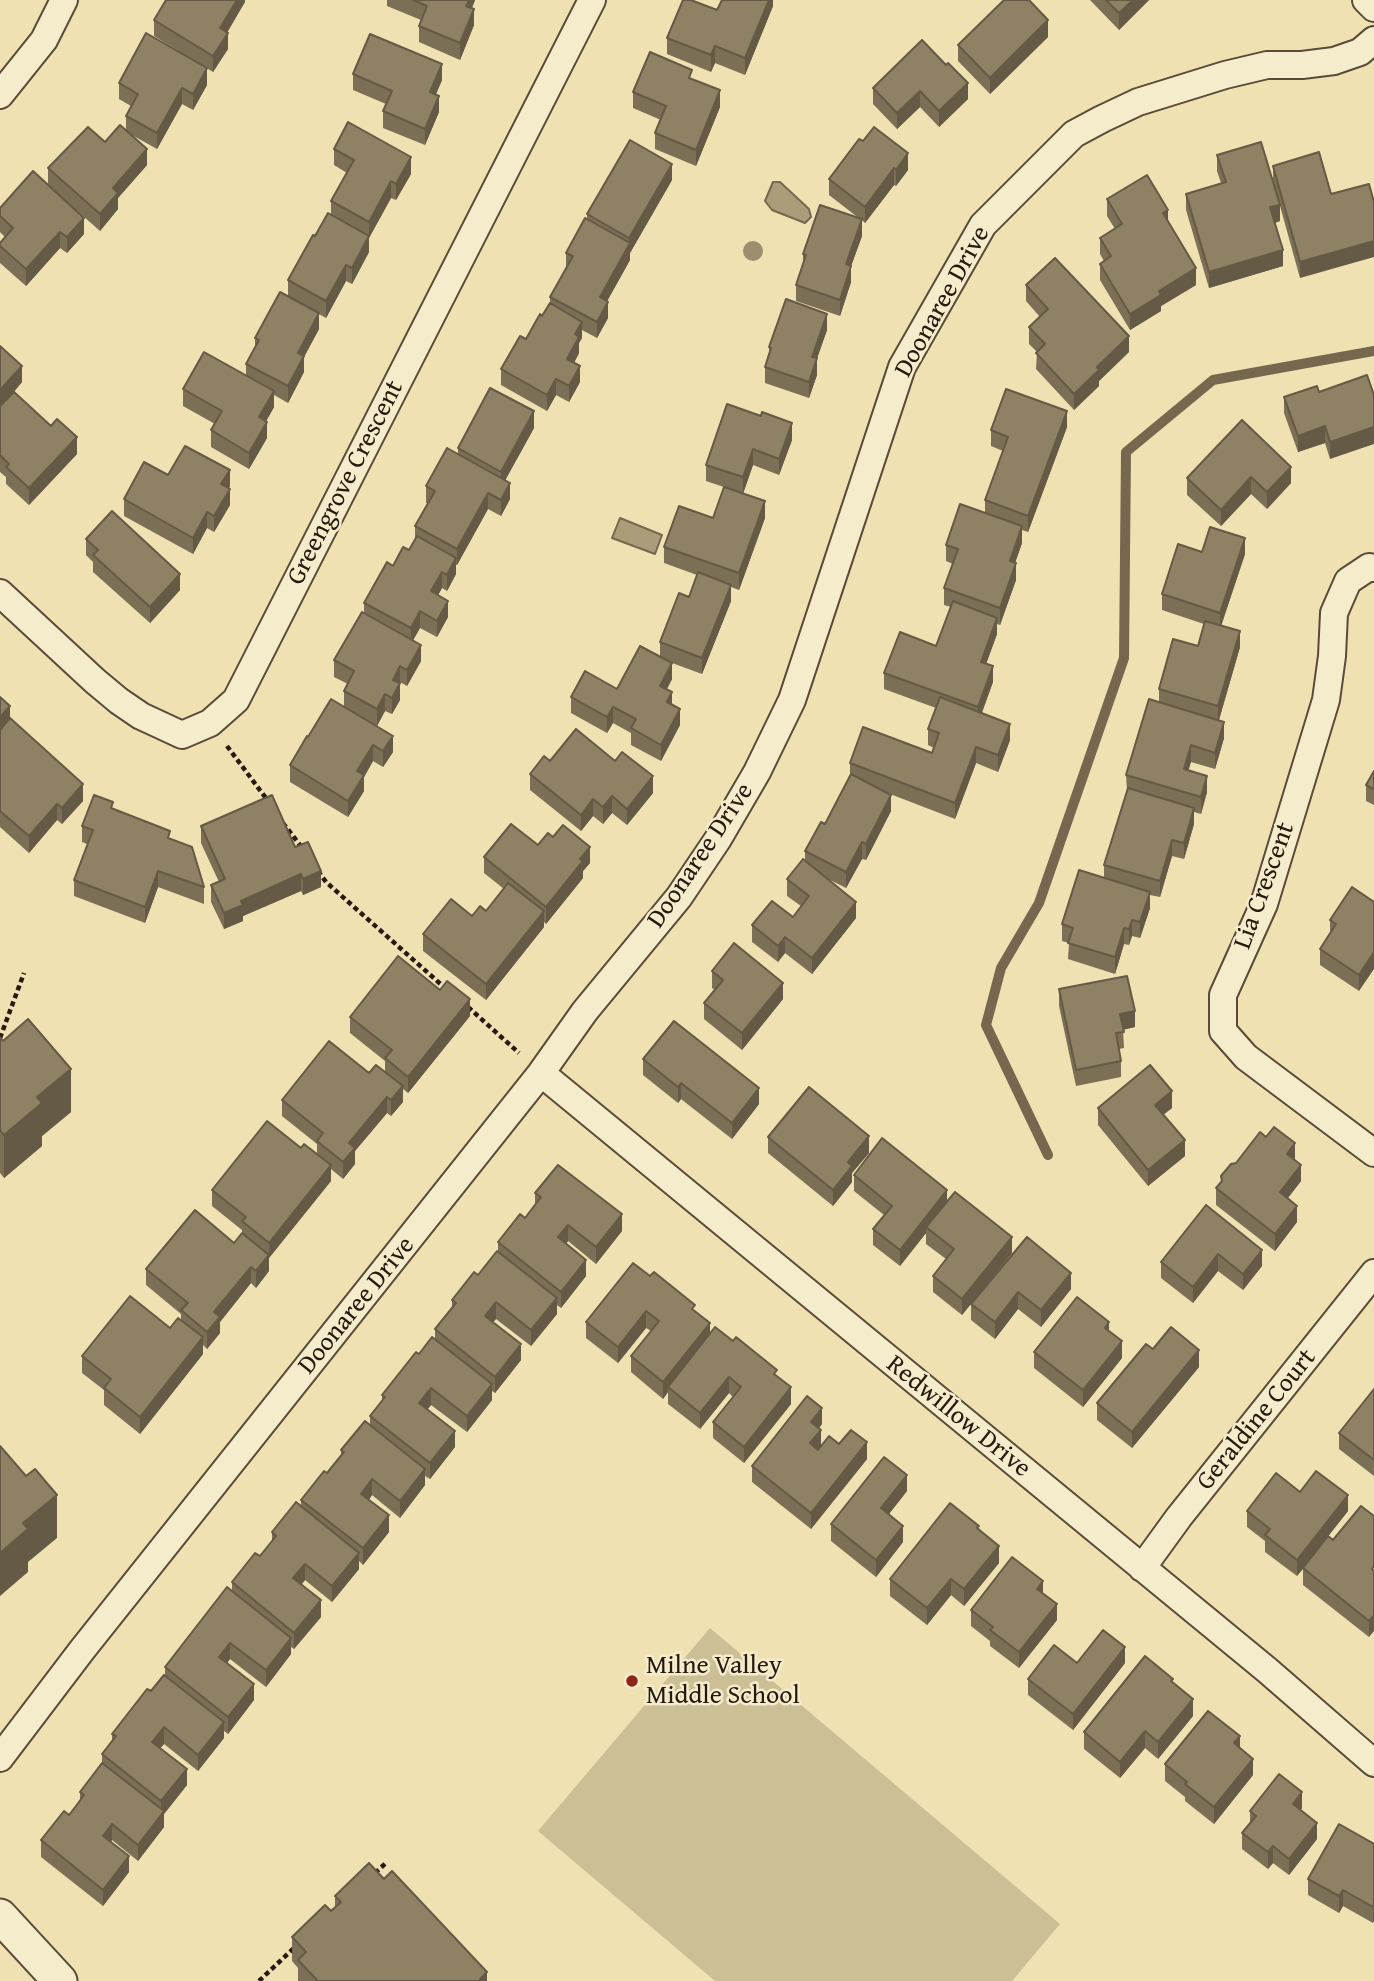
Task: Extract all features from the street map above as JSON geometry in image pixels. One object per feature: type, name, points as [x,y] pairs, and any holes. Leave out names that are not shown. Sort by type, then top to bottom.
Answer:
[{"type":"street","points":[[0,95],[44,40],[64,0]]},
{"type":"street","name":"Greengrove Crescent","points":[[0,593],[95,681],[141,716],[182,735],[210,723],[236,700],[592,0]]},
{"type":"street","points":[[1366,0],[1374,8]]},
{"type":"street","name":"Doonaree Drive","points":[[0,1758],[82,1650],[541,1073],[585,1012],[679,897],[718,839],[757,772],[792,700],[902,367],[983,225],[1074,134],[1138,102],[1184,86],[1267,65],[1334,61],[1360,52],[1374,40]]},
{"type":"street","name":"Lia Crescent","points":[[1374,568],[1369,567],[1348,581],[1334,613],[1326,701],[1264,904],[1223,995],[1223,1031],[1246,1057],[1374,1153]]},
{"type":"street","name":"Redwillow Drive","points":[[541,1073],[1266,1670],[1374,1763]]},
{"type":"street","name":"Geraldine Court","points":[[1142,1568],[1188,1506],[1374,1273]]},
{"type":"street","points":[[0,1916],[60,1981]]},
{"type":"path","points":[[210,723],[273,808]]},
{"type":"path","points":[[280,819],[303,850]]},
{"type":"path","points":[[311,861],[326,882],[447,989]]},
{"type":"path","points":[[0,1038],[24,972]]},
{"type":"path","points":[[457,998],[541,1073]]},
{"type":"path","points":[[366,1881],[386,1863]]},
{"type":"path","points":[[259,1981],[298,1945]]},
{"type":"shaded area","points":[[773,182],[780,182],[809,209],[811,217],[805,223],[772,210],[765,201]]},
{"type":"shaded area","points":[[620,518],[662,535],[655,554],[612,538]]},
{"type":"shaded area","points":[[710,1628],[1060,1924],[1012,1981],[715,1981],[538,1831]]},
{"type":"building","points":[[166,0],[237,0],[220,28],[228,33],[213,56],[154,20]]},
{"type":"building","points":[[413,0],[469,0],[466,6],[474,9],[460,43],[419,26],[427,6]]},
{"type":"building","points":[[683,0],[691,0],[717,10],[722,0],[769,0],[745,58],[715,46],[711,55],[667,38]]},
{"type":"building","points":[[1004,0],[1029,0],[1048,20],[990,78],[958,45]]},
{"type":"building","points":[[1106,0],[1133,0],[1119,13]]},
{"type":"building","points":[[146,33],[207,68],[193,94],[182,88],[157,133],[126,116],[138,94],[119,83]]},
{"type":"building","points":[[370,34],[442,64],[430,92],[439,96],[425,129],[383,111],[392,91],[353,74]]},
{"type":"building","points":[[922,40],[968,83],[939,111],[920,91],[897,113],[873,88]]},
{"type":"building","points":[[650,52],[692,70],[689,78],[720,90],[696,150],[655,133],[666,106],[633,92]]},
{"type":"building","points":[[348,122],[411,157],[396,184],[391,181],[369,222],[331,201],[354,160],[334,149]]},
{"type":"building","points":[[120,125],[147,149],[113,188],[118,193],[100,214],[48,168],[88,127],[105,142]]},
{"type":"building","points":[[874,127],[908,153],[865,207],[829,179],[859,139],[863,141]]},
{"type":"building","points":[[630,140],[672,164],[629,238],[587,214]]},
{"type":"building","points":[[1261,142],[1280,205],[1270,207],[1283,250],[1209,272],[1186,194],[1226,182],[1217,155]]},
{"type":"building","points":[[1319,152],[1331,194],[1369,184],[1374,202],[1374,241],[1300,262],[1273,166]]},
{"type":"building","points":[[33,171],[84,218],[67,237],[60,232],[26,269],[0,246],[13,228],[0,216],[0,208]]},
{"type":"building","points":[[1147,175],[1168,210],[1163,213],[1196,268],[1159,291],[1161,295],[1130,314],[1100,264],[1111,256],[1100,238],[1122,224],[1107,199]]},
{"type":"building","points":[[820,205],[862,219],[846,264],[851,266],[840,300],[796,285],[806,255],[803,254]]},
{"type":"building","points":[[328,213],[369,236],[352,268],[346,265],[326,301],[288,280]]},
{"type":"building","points":[[585,218],[630,243],[600,297],[608,302],[597,322],[550,297],[573,256],[566,253]]},
{"type":"building","points":[[1055,258],[1129,336],[1074,394],[1036,353],[1045,344],[1029,327],[1048,309],[1026,285]]},
{"type":"building","points":[[280,292],[319,313],[298,353],[304,356],[288,386],[246,364],[259,340],[255,338]]},
{"type":"building","points":[[786,299],[827,314],[812,357],[817,358],[809,382],[765,367]]},
{"type":"building","points":[[550,303],[582,322],[575,334],[579,337],[567,359],[580,366],[569,386],[556,379],[547,395],[501,369],[520,336],[526,339],[540,314],[542,316]]},
{"type":"building","points":[[0,346],[22,366],[0,390]]},
{"type":"building","points":[[204,352],[274,391],[259,417],[267,422],[249,453],[211,430],[222,411],[183,389]]},
{"type":"building","points":[[1367,375],[1374,395],[1374,427],[1330,442],[1325,426],[1298,436],[1284,397],[1317,386],[1319,392]]},
{"type":"building","points":[[490,388],[534,411],[501,472],[458,448]]},
{"type":"building","points":[[1006,389],[1067,411],[1028,516],[985,500],[1008,437],[991,430]]},
{"type":"building","points":[[14,392],[51,426],[57,419],[77,437],[29,488],[6,467],[9,464],[0,455],[0,406]]},
{"type":"building","points":[[727,404],[761,416],[762,412],[792,423],[779,459],[753,449],[743,477],[706,465]]},
{"type":"building","points":[[1242,420],[1291,467],[1267,492],[1251,477],[1221,510],[1187,478]]},
{"type":"building","points":[[185,446],[230,470],[221,484],[230,489],[214,516],[207,512],[193,538],[124,499],[144,462],[168,475]]},
{"type":"building","points":[[447,448],[510,483],[501,500],[488,493],[457,549],[415,526],[435,491],[426,486]]},
{"type":"building","points":[[724,487],[765,501],[739,573],[664,547],[679,506],[713,518]]},
{"type":"building","points":[[960,504],[1022,526],[1010,561],[1016,563],[1000,608],[944,588],[958,549],[946,545]]},
{"type":"building","points":[[112,511],[180,574],[150,607],[93,555],[98,550],[86,539]]},
{"type":"building","points":[[1210,527],[1245,538],[1220,613],[1162,594],[1178,544],[1202,552]]},
{"type":"building","points":[[417,536],[456,558],[447,575],[442,572],[431,591],[448,601],[437,621],[420,611],[411,628],[364,603],[387,562],[393,566],[403,547],[409,550]]},
{"type":"building","points":[[698,572],[731,585],[702,658],[660,642],[679,593],[689,597]]},
{"type":"building","points":[[953,601],[997,618],[981,662],[993,666],[978,707],[884,673],[900,632],[936,646]]},
{"type":"building","points":[[362,612],[421,645],[407,670],[400,666],[393,680],[400,683],[392,698],[385,694],[377,709],[344,691],[354,671],[334,660]]},
{"type":"building","points":[[1205,621],[1240,631],[1218,706],[1159,689],[1173,639],[1198,646]]},
{"type":"building","points":[[640,646],[672,663],[660,686],[672,692],[667,702],[680,709],[661,745],[631,728],[636,719],[613,707],[607,717],[571,697],[585,671],[617,689]]},
{"type":"building","points":[[0,697],[10,706],[0,717]]},
{"type":"building","points":[[940,697],[1010,724],[998,755],[976,747],[955,803],[850,763],[863,727],[932,753],[939,733],[928,729]]},
{"type":"building","points":[[331,699],[393,736],[383,751],[373,745],[357,771],[364,775],[348,801],[290,765]]},
{"type":"building","points":[[1149,699],[1224,722],[1215,753],[1191,745],[1184,769],[1207,776],[1201,797],[1126,775]]},
{"type":"building","points":[[10,718],[83,784],[62,808],[57,804],[29,836],[0,811],[0,730]]},
{"type":"building","points":[[576,729],[615,761],[622,752],[653,776],[627,809],[612,796],[603,807],[593,799],[581,815],[530,774],[544,756],[550,761]]},
{"type":"building","points":[[1374,771],[1374,789],[1366,785]]},
{"type":"building","points":[[851,774],[891,795],[866,844],[862,842],[846,872],[805,851],[821,822],[825,824]]},
{"type":"building","points":[[1128,788],[1194,808],[1184,843],[1172,840],[1160,881],[1104,865]]},
{"type":"building","points":[[94,795],[113,802],[111,808],[170,831],[168,838],[192,847],[204,887],[158,871],[145,907],[74,880],[93,830],[82,826]]},
{"type":"building","points":[[272,795],[295,847],[308,842],[321,871],[303,879],[301,874],[241,901],[243,905],[224,913],[211,885],[225,879],[201,826]]},
{"type":"building","points":[[511,824],[538,845],[548,833],[553,837],[563,825],[590,847],[580,859],[583,861],[546,907],[484,857]]},
{"type":"building","points":[[803,859],[856,902],[812,958],[785,937],[778,946],[752,925],[772,901],[793,917],[809,896],[787,879]]},
{"type":"building","points":[[1079,870],[1150,892],[1140,922],[1132,920],[1129,929],[1124,928],[1115,957],[1068,943],[1073,928],[1062,924]]},
{"type":"building","points":[[508,883],[544,911],[486,984],[423,934],[451,899],[472,916],[480,906],[486,911]]},
{"type":"building","points":[[1352,887],[1374,902],[1374,952],[1359,975],[1320,949],[1336,924],[1330,920]]},
{"type":"building","points":[[734,943],[783,983],[742,1033],[704,1003],[723,980],[712,971]]},
{"type":"building","points":[[398,956],[440,990],[447,981],[470,999],[408,1077],[385,1058],[392,1050],[350,1017]]},
{"type":"building","points":[[1127,976],[1135,1011],[1120,1014],[1124,1032],[1116,1033],[1121,1061],[1076,1070],[1059,989]]},
{"type":"building","points":[[28,1019],[71,1069],[37,1097],[42,1103],[4,1135],[0,1130],[0,1037],[3,1041]]},
{"type":"building","points":[[674,1021],[759,1088],[732,1123],[681,1083],[678,1087],[643,1059]]},
{"type":"building","points":[[329,1041],[369,1073],[376,1065],[403,1086],[391,1100],[387,1097],[349,1143],[355,1148],[343,1162],[317,1141],[323,1133],[282,1100]]},
{"type":"building","points":[[1150,1065],[1172,1091],[1155,1105],[1185,1140],[1148,1170],[1098,1108]]},
{"type":"building","points":[[809,1087],[869,1136],[848,1162],[852,1166],[833,1190],[768,1137]]},
{"type":"building","points":[[267,1121],[301,1148],[304,1144],[331,1165],[269,1243],[242,1221],[246,1217],[212,1190]]},
{"type":"building","points":[[1274,1127],[1295,1143],[1287,1154],[1301,1165],[1280,1192],[1297,1206],[1275,1234],[1216,1188],[1222,1181],[1221,1176],[1231,1164],[1236,1163],[1260,1132],[1266,1137]]},
{"type":"building","points":[[882,1138],[947,1190],[900,1250],[873,1229],[892,1206],[854,1175]]},
{"type":"building","points":[[558,1165],[622,1214],[596,1247],[568,1225],[558,1237],[586,1260],[561,1292],[498,1242],[520,1214],[525,1218],[541,1197],[535,1193]]},
{"type":"building","points":[[955,1192],[1012,1237],[962,1299],[933,1276],[954,1249],[926,1227]]},
{"type":"building","points":[[1206,1205],[1262,1250],[1243,1274],[1218,1254],[1193,1287],[1161,1262]]},
{"type":"building","points":[[195,1210],[234,1243],[242,1233],[269,1255],[256,1271],[251,1267],[214,1312],[220,1317],[207,1332],[181,1310],[188,1303],[146,1269]]},
{"type":"building","points":[[1027,1237],[1071,1273],[1041,1310],[1018,1292],[995,1322],[971,1304]]},
{"type":"building","points":[[497,1251],[557,1298],[531,1330],[496,1302],[485,1316],[521,1344],[495,1377],[435,1329],[456,1303],[452,1300],[474,1272],[478,1275]]},
{"type":"building","points":[[633,1263],[650,1276],[654,1272],[695,1305],[692,1309],[710,1323],[663,1382],[631,1356],[659,1321],[646,1311],[618,1347],[586,1322]]},
{"type":"building","points":[[130,1296],[170,1328],[178,1318],[203,1337],[140,1417],[104,1388],[111,1379],[82,1356]]},
{"type":"building","points":[[1077,1297],[1109,1322],[1105,1328],[1122,1341],[1083,1390],[1034,1352]]},
{"type":"building","points":[[715,1327],[733,1341],[736,1337],[777,1370],[774,1374],[791,1387],[744,1447],[713,1422],[741,1387],[729,1377],[700,1413],[668,1387]]},
{"type":"building","points":[[1171,1327],[1199,1350],[1132,1432],[1097,1403],[1146,1344],[1153,1349]]},
{"type":"building","points":[[432,1337],[492,1384],[467,1416],[431,1388],[419,1403],[455,1431],[430,1463],[370,1416],[385,1397],[382,1395],[416,1352],[419,1354]]},
{"type":"building","points":[[1374,1389],[1374,1460],[1339,1433]]},
{"type":"building","points":[[807,1396],[822,1408],[811,1422],[821,1430],[810,1443],[818,1450],[829,1436],[839,1444],[851,1430],[867,1442],[811,1513],[752,1466]]},
{"type":"building","points":[[365,1421],[425,1469],[400,1501],[372,1479],[361,1494],[389,1515],[363,1548],[301,1500],[324,1471],[327,1473],[344,1452],[341,1450]]},
{"type":"building","points":[[0,1446],[26,1476],[35,1469],[57,1495],[23,1523],[28,1529],[0,1553]]},
{"type":"building","points":[[884,1457],[907,1475],[881,1508],[903,1526],[876,1560],[831,1524]]},
{"type":"building","points":[[1316,1471],[1348,1495],[1297,1560],[1265,1535],[1270,1529],[1247,1511],[1276,1473],[1300,1492]]},
{"type":"building","points":[[296,1502],[359,1553],[332,1586],[305,1564],[293,1578],[321,1600],[294,1633],[232,1582],[255,1553],[260,1556],[276,1536],[272,1532]]},
{"type":"building","points":[[950,1503],[999,1546],[964,1589],[951,1579],[927,1608],[890,1579]]},
{"type":"building","points":[[1361,1506],[1374,1516],[1374,1615],[1369,1621],[1303,1568],[1328,1536],[1333,1540]]},
{"type":"building","points":[[1012,1557],[1043,1581],[1037,1589],[1057,1604],[1019,1652],[990,1630],[993,1627],[971,1610]]},
{"type":"building","points":[[227,1587],[291,1638],[266,1670],[230,1643],[219,1657],[254,1684],[228,1717],[165,1667]]},
{"type":"building","points":[[1103,1630],[1125,1647],[1073,1714],[1028,1679],[1054,1645],[1077,1663]]},
{"type":"building","points":[[1145,1656],[1193,1699],[1158,1742],[1145,1731],[1120,1762],[1084,1732]]},
{"type":"building","points":[[164,1675],[224,1722],[198,1755],[164,1727],[152,1742],[187,1769],[161,1801],[102,1754],[116,1736],[112,1734],[147,1689],[151,1691]]},
{"type":"building","points":[[1208,1711],[1240,1736],[1234,1743],[1253,1759],[1214,1807],[1165,1764]]},
{"type":"building","points":[[102,1763],[164,1811],[138,1845],[112,1824],[103,1836],[129,1856],[103,1890],[41,1840],[64,1811],[69,1815],[84,1795],[80,1792]]},
{"type":"building","points":[[1279,1774],[1302,1792],[1293,1804],[1317,1823],[1289,1859],[1273,1846],[1268,1852],[1242,1833],[1256,1816],[1250,1811]]},
{"type":"building","points":[[1339,1824],[1374,1844],[1373,1907],[1343,1890],[1339,1896],[1308,1879]]},
{"type":"building","points":[[369,1863],[384,1879],[392,1871],[487,1972],[481,1981],[318,1981],[298,1960],[306,1952],[292,1937],[325,1905],[331,1911],[341,1902],[335,1896]]},
{"type":"waterway","points":[[1048,1155],[986,1025],[1001,968],[1039,903],[1124,658],[1126,452],[1213,380],[1374,351]]},
{"type":"place","name":"Milne Valley Middle School","points":[[632,1681]]}]
